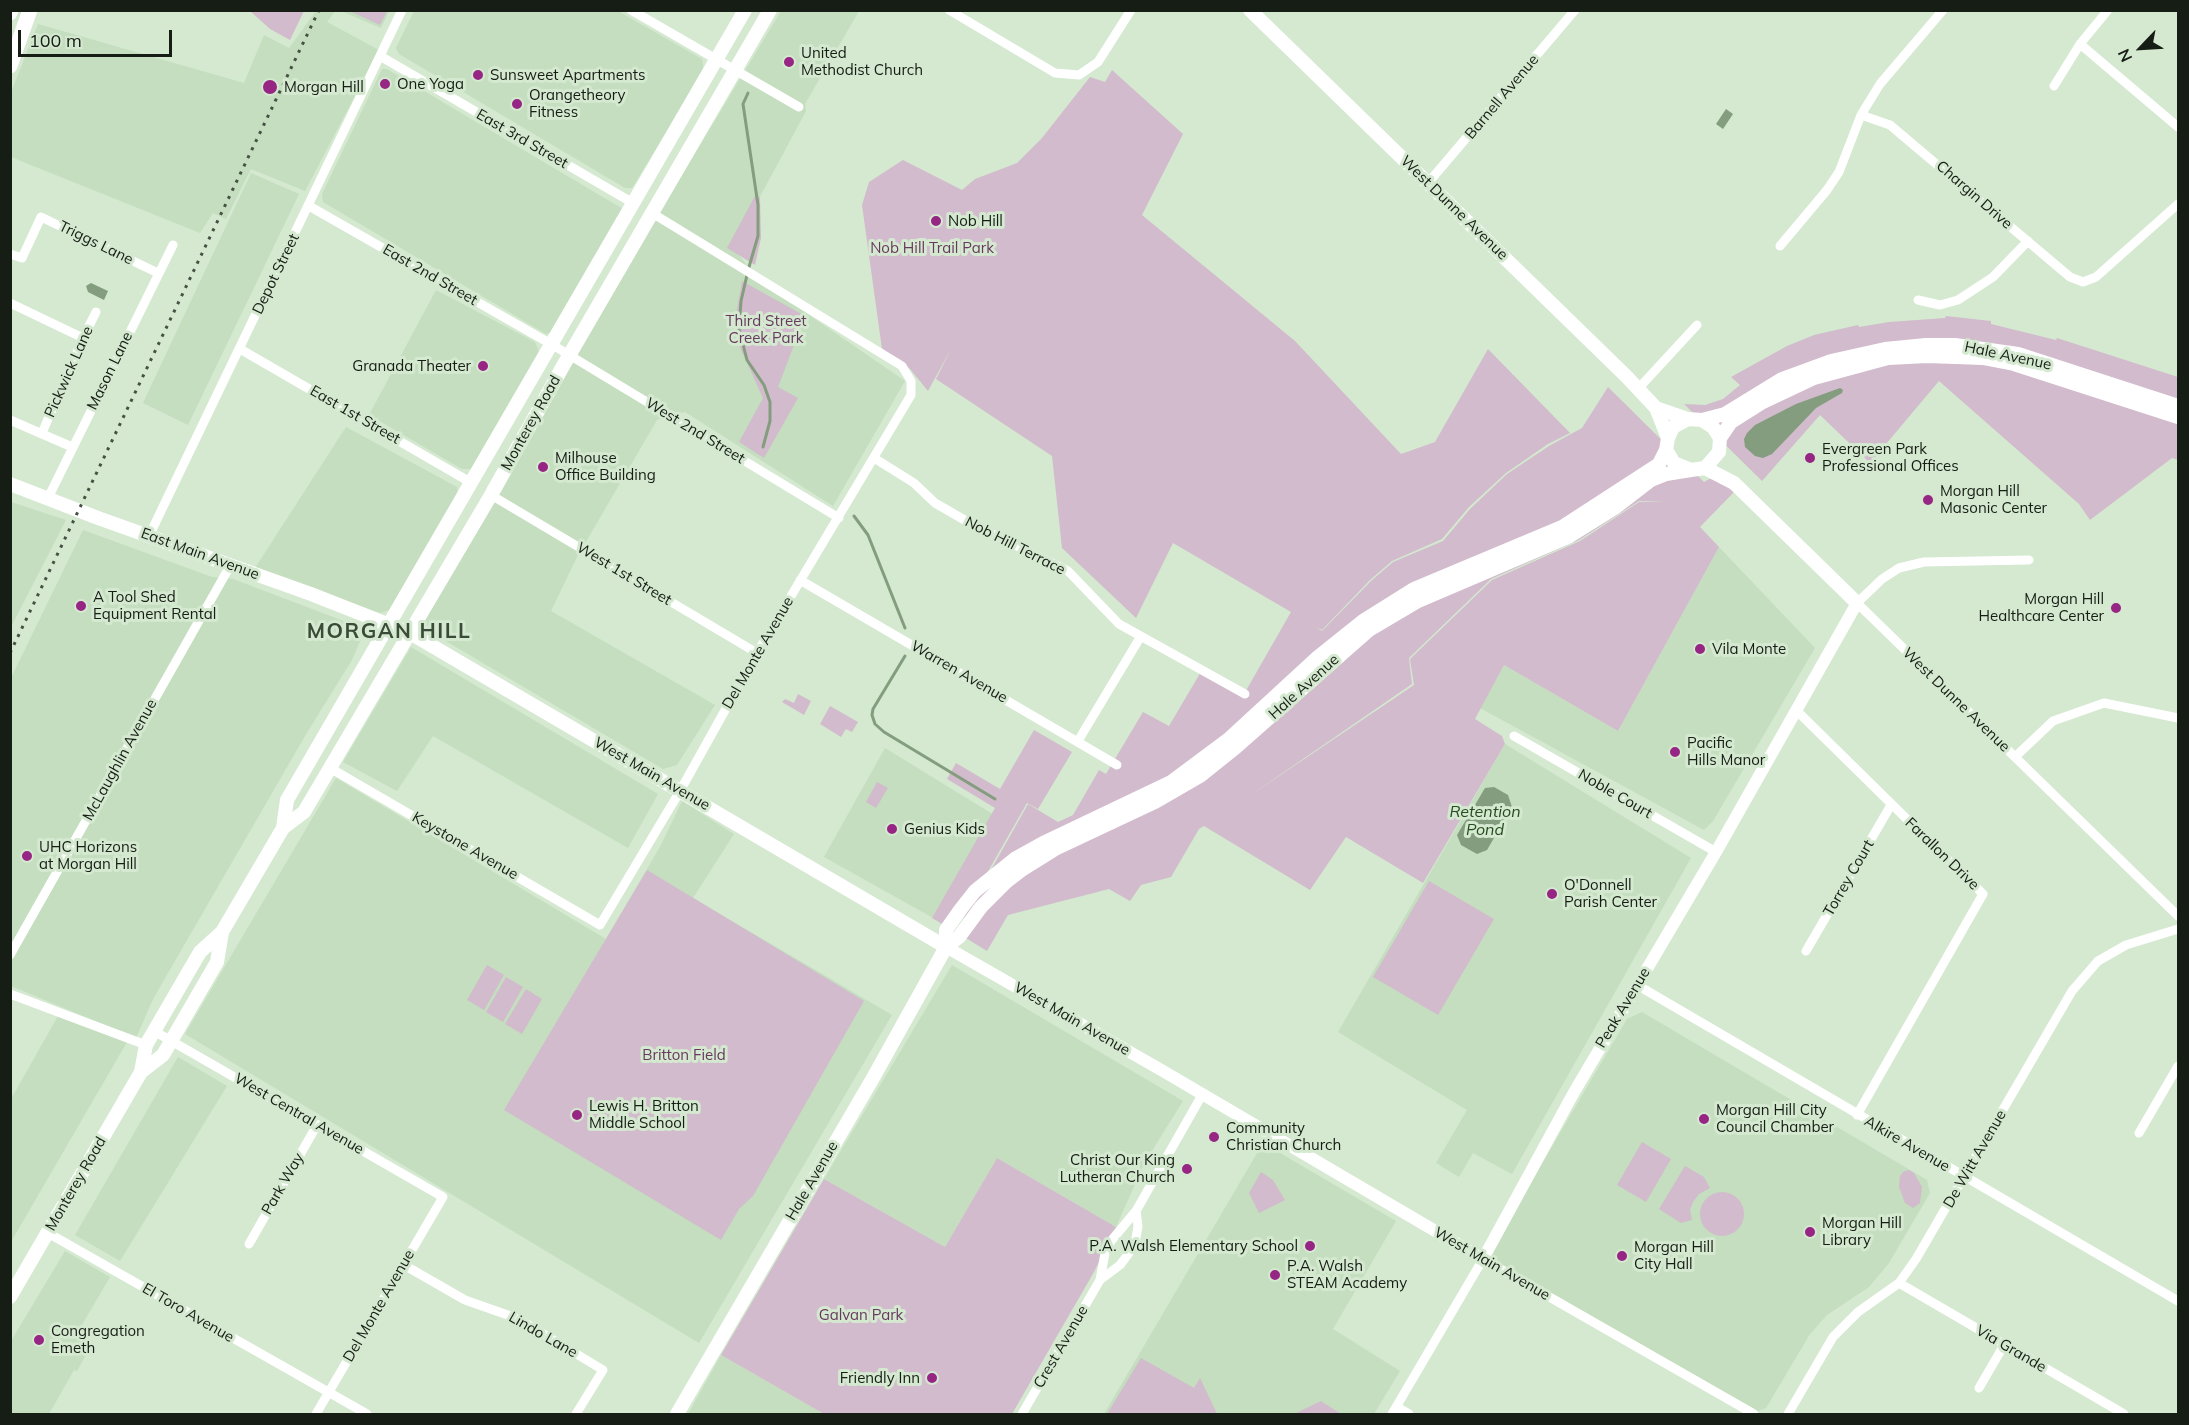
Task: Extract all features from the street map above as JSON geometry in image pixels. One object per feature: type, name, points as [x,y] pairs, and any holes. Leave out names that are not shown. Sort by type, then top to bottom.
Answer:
[{"type":"main road","points":[[10,66],[30,10]]},
{"type":"main road","name":"Monterey Road","points":[[10,1296],[141,1072],[146,1046],[154,1031],[200,952],[222,932],[283,828],[288,800],[745,10]]},
{"type":"main road","name":"Monterey Road","points":[[283,828],[304,812],[491,495],[770,10]]},
{"type":"main road","name":"West Dunne Avenue","points":[[1250,10],[1627,376],[1637,390],[1656,408],[1695,419]]},
{"type":"main road","name":"Hale Avenue","points":[[1695,419],[1725,414],[1782,380],[1831,361],[1885,349],[1926,345],[1955,345],[2018,354],[2178,406]]},
{"type":"main road","name":"Hale Avenue","points":[[1719,445],[1731,422],[1761,403],[1815,378],[1888,358],[1927,356],[1983,358],[2014,364],[2178,417]]},
{"type":"main road","name":"West Dunne Avenue","points":[[1656,408],[1667,444]]},
{"type":"main road","points":[[1695,419],[1713,427],[1719,445],[1698,469],[1674,463],[1667,444],[1673,427],[1695,419]]},
{"type":"main road","name":"Hale Avenue","points":[[946,947],[946,930],[960,910],[975,891],[1016,858],[1171,782],[1230,738],[1318,657],[1363,621],[1414,590],[1562,527],[1659,464],[1667,444]]},
{"type":"main road","name":"West Dunne Avenue","points":[[1719,445],[1734,483]]},
{"type":"main road","name":"West Dunne Avenue","points":[[1698,469],[1734,483],[1857,603]]},
{"type":"main road","name":"Hale Avenue","points":[[677,1414],[873,1078],[946,947],[959,937],[991,896],[1023,869],[1055,849],[1155,802],[1200,776],[1369,630],[1418,601],[1569,537],[1616,507],[1651,480],[1666,474],[1698,469]]},
{"type":"main road","name":"East Main Avenue","points":[[10,484],[390,623]]},
{"type":"main road","name":"West Main Avenue","points":[[390,623],[946,947]]},
{"type":"main road","name":"Monterey Road","points":[[141,1072],[163,1054],[217,962],[222,932]]},
{"type":"street","name":"Depot Street","points":[[149,536],[402,10]]},
{"type":"street","points":[[631,10],[799,107]]},
{"type":"street","points":[[950,10],[1055,73],[1079,75],[1098,62],[1131,10]]},
{"type":"street","name":"Barnell Avenue","points":[[1428,183],[1575,10]]},
{"type":"street","points":[[1780,246],[1827,190],[1839,172],[1861,115],[1880,84],[1943,10]]},
{"type":"street","points":[[2054,86],[2080,44],[2108,10]]},
{"type":"street","points":[[2080,44],[2178,128]]},
{"type":"street","name":"East 3rd Street","points":[[380,56],[633,203]]},
{"type":"street","name":"Chargin Drive","points":[[1861,115],[1890,125],[2070,277],[2083,282],[2096,277],[2178,204]]},
{"type":"street","name":"East 2nd Street","points":[[309,206],[551,344]]},
{"type":"street","name":"Del Monte Avenue","points":[[600,925],[680,791],[757,653],[911,395],[911,381],[902,366],[652,213]]},
{"type":"street","name":"Triggs Lane","points":[[10,254],[22,258],[41,217],[159,273]]},
{"type":"street","points":[[1918,300],[1940,305],[1958,300],[1993,277],[2028,241]]},
{"type":"street","name":"Mason Lane","points":[[48,498],[172,245]]},
{"type":"street","points":[[10,303],[83,338]]},
{"type":"street","name":"Pickwick Lane","points":[[42,433],[96,312]]},
{"type":"street","points":[[1637,390],[1697,325]]},
{"type":"street","name":"West 2nd Street","points":[[551,344],[839,518]]},
{"type":"street","name":"East 1st Street","points":[[240,349],[470,482]]},
{"type":"street","points":[[10,420],[72,447]]},
{"type":"street","name":"Nob Hill Terrace","points":[[873,458],[914,483],[934,502],[968,522],[1068,571],[1119,624],[1245,694]]},
{"type":"street","name":"West 1st Street","points":[[491,495],[757,653]]},
{"type":"street","points":[[1857,603],[1882,579],[1899,568],[1924,562],[2029,560]]},
{"type":"street","name":"McLaughlin Avenue","points":[[10,955],[230,566]]},
{"type":"street","name":"Warren Avenue","points":[[800,580],[1117,765]]},
{"type":"street","name":"Peak Avenue","points":[[1395,1411],[1483,1259],[1573,1094],[1716,852],[1857,603]]},
{"type":"street","name":"West Dunne Avenue","points":[[1857,603],[2178,916]]},
{"type":"street","points":[[1078,741],[1141,636]]},
{"type":"street","points":[[2015,757],[2053,721],[2104,703],[2178,718]]},
{"type":"street","name":"Farallon Drive","points":[[1797,711],[1983,894],[1857,1115]]},
{"type":"street","name":"Noble Court","points":[[1514,736],[1716,852]]},
{"type":"street","name":"Keystone Avenue","points":[[330,768],[600,925]]},
{"type":"street","name":"Torrey Court","points":[[1806,951],[1891,806]]},
{"type":"street","name":"De Witt Avenue","points":[[1788,1414],[1833,1337],[1858,1312],[1899,1283],[1916,1259],[2072,991],[2098,962],[2107,956],[2126,945],[2178,929]]},
{"type":"street","name":"West Main Avenue","points":[[946,947],[1754,1414]]},
{"type":"street","name":"Alkire Avenue","points":[[1637,985],[2178,1301]]},
{"type":"street","points":[[10,994],[146,1046]]},
{"type":"street","name":"West Central Avenue","points":[[154,1031],[443,1197]]},
{"type":"street","points":[[2139,1133],[2178,1066]]},
{"type":"street","name":"Crest Avenue","points":[[1022,1414],[1100,1280],[1105,1253],[1111,1241],[1136,1211],[1202,1095]]},
{"type":"street","name":"Park Way","points":[[249,1244],[317,1125]]},
{"type":"street","name":"Del Monte Avenue","points":[[316,1414],[443,1197]]},
{"type":"street","name":"Crest Avenue","points":[[1100,1280],[1120,1265],[1129,1253],[1136,1238],[1138,1226],[1136,1211]]},
{"type":"street","name":"El Toro Avenue","points":[[48,1233],[367,1414]]},
{"type":"street","name":"Lindo Lane","points":[[404,1265],[465,1300],[519,1319],[603,1370],[576,1414]]},
{"type":"street","name":"Via Grande","points":[[1899,1283],[2124,1414]]},
{"type":"street","points":[[1979,1388],[2004,1345]]},
{"type":"street","points":[[1395,1411],[1409,1414]]},
{"type":"shaded area","points":[[316,11],[335,11],[327,22],[379,50],[305,191],[251,169],[226,219],[213,213],[200,233],[11,157],[10,95],[38,24],[244,83],[264,35],[289,48]]},
{"type":"shaded area","points":[[341,11],[389,11],[381,28]]},
{"type":"shaded area","points":[[414,11],[618,11],[702,59],[704,71],[632,188],[625,188],[399,54],[396,48]]},
{"type":"shaded area","points":[[781,11],[859,11],[805,104],[806,111],[733,247],[758,280],[905,381],[833,506],[685,412],[657,420],[577,557],[551,611],[715,705],[677,765],[663,769],[427,630],[423,618],[502,490],[621,276]]},
{"type":"shaded area","points":[[382,69],[387,69],[623,209],[557,330],[546,334],[323,202],[322,194]]},
{"type":"shaded area","points":[[251,173],[299,194],[188,425],[143,403]]},
{"type":"shaded area","points":[[436,290],[535,342],[539,352],[471,469],[462,469],[369,415]]},
{"type":"shaded area","points":[[346,427],[457,487],[458,497],[392,609],[380,613],[255,568]]},
{"type":"shaded area","points":[[10,502],[66,520],[11,627]]},
{"type":"shaded area","points":[[83,530],[212,577],[233,579],[362,628],[364,632],[352,660],[305,736],[153,999],[136,1038],[11,986],[10,680]]},
{"type":"shaded area","points":[[1719,547],[1815,648],[1713,821],[1704,830],[1480,708],[1504,665],[1618,731]]},
{"type":"shaded area","points":[[411,647],[658,794],[628,848],[433,736],[397,791],[343,762]]},
{"type":"shaded area","points":[[1505,744],[1691,858],[1512,1174],[1473,1153],[1459,1177],[1436,1163],[1467,1110],[1338,1032]]},
{"type":"shaded area","points":[[885,748],[1012,826],[953,929],[824,857]]},
{"type":"shaded area","name":"Lewis H. Britton Middle School","points":[[336,778],[606,939],[661,845],[682,801],[734,834],[693,898],[892,1015],[699,1343],[185,1034]]},
{"type":"shaded area","points":[[952,965],[1183,1101],[1145,1162],[1116,1227],[997,1158],[945,1247],[824,1179]]},
{"type":"shaded area","points":[[1642,1012],[1927,1180],[1930,1193],[1889,1263],[1869,1287],[1827,1315],[1810,1334],[1766,1408],[1752,1413],[1493,1262],[1490,1252],[1627,1019]]},
{"type":"shaded area","points":[[58,1016],[127,1042],[11,1242],[11,1099]]},
{"type":"shaded area","points":[[178,1057],[227,1086],[120,1261],[75,1235]]},
{"type":"shaded area","name":"P.A. Walsh STEAM Academy","points":[[1263,1143],[1396,1221],[1333,1329],[1400,1371],[1374,1414],[1104,1414]]},
{"type":"shaded area","points":[[65,1251],[110,1277],[76,1335],[92,1344],[49,1414],[11,1414],[11,1341]]},
{"type":"shaded area","points":[[721,1355],[824,1414],[688,1414]]},
{"type":"green space","points":[[250,11],[304,11],[290,40],[270,29]]},
{"type":"green space","points":[[350,11],[387,11],[380,25]]},
{"type":"green space","name":"Nob Hill Trail Park","points":[[1112,70],[1183,134],[1142,215],[1295,341],[1401,454],[1435,442],[1488,349],[1570,433],[1548,444],[1506,473],[1469,507],[1442,539],[1392,561],[1370,580],[1322,630],[1316,627],[1322,631],[1393,562],[1443,541],[1470,509],[1507,474],[1549,446],[1582,428],[1608,387],[1704,482],[1717,475],[1734,492],[1700,527],[1719,547],[1618,731],[1504,665],[1475,719],[1502,736],[1505,744],[1423,883],[1346,837],[1310,890],[1204,826],[1199,829],[1171,877],[1141,885],[1130,901],[1109,889],[1008,915],[987,951],[956,932],[1028,804],[1058,822],[1073,815],[1099,770],[1106,774],[1143,712],[1169,726],[1202,670],[1244,694],[1291,612],[1173,543],[1136,618],[1062,548],[1052,456],[936,379],[951,349],[928,391],[910,369],[882,349],[862,205],[869,182],[903,160],[962,190],[975,179],[1017,163],[1042,138],[1090,77],[1105,82]],"holes":[[[1639,501],[1665,501],[1639,502],[1580,541],[1492,580],[1410,659],[1414,685],[1245,799],[1412,684],[1409,658],[1491,579],[1579,540]]]},
{"type":"green space","points":[[756,194],[760,198],[761,238],[755,265],[727,248]]},
{"type":"green space","name":"Third Street Creek Park","points":[[742,281],[805,316],[778,387],[798,398],[764,458],[739,442],[763,398],[738,343],[735,321]]},
{"type":"green space","points":[[1946,316],[1991,321],[1991,324],[2056,340],[2057,338],[2178,377],[2178,460],[2172,458],[2090,520],[2079,504],[1939,381],[1870,463],[1820,415],[1762,481],[1684,404],[1705,405],[1723,399],[1740,385],[1731,377],[1787,346],[1814,335],[1858,325],[1859,327],[1889,322],[1945,318]]},
{"type":"green space","points":[[798,694],[811,701],[804,715],[782,702],[785,699],[794,703]]},
{"type":"green space","points":[[830,706],[858,722],[852,732],[846,729],[841,737],[820,724]]},
{"type":"green space","points":[[1034,730],[1072,752],[1038,809],[1027,803],[954,931],[932,918],[995,808],[947,779],[956,763],[1000,789]]},
{"type":"green space","points":[[877,782],[888,788],[876,808],[866,802]]},
{"type":"green space","name":"Britton Field","points":[[647,870],[864,1001],[753,1196],[739,1209],[721,1240],[504,1110]]},
{"type":"green space","points":[[1429,881],[1494,919],[1438,1015],[1373,977]]},
{"type":"green space","points":[[487,965],[504,975],[484,1010],[467,1000]]},
{"type":"green space","points":[[506,977],[523,987],[503,1022],[486,1012]]},
{"type":"green space","points":[[526,989],[542,999],[522,1034],[505,1024]]},
{"type":"green space","points":[[1642,1142],[1671,1159],[1646,1202],[1617,1185]]},
{"type":"green space","name":"Galvan Park","points":[[997,1158],[1116,1227],[1094,1272],[1012,1414],[824,1414],[721,1355],[824,1179],[945,1247]]},
{"type":"green space","points":[[1685,1166],[1704,1177],[1710,1188],[1699,1194],[1693,1202],[1690,1210],[1692,1220],[1681,1223],[1659,1209]]},
{"type":"green space","points":[[1909,1170],[1914,1173],[1922,1187],[1920,1203],[1913,1208],[1905,1203],[1899,1187],[1900,1176]]},
{"type":"green space","points":[[1261,1172],[1273,1180],[1285,1200],[1259,1213],[1249,1193]]},
{"type":"green space","points":[[1722,1192],[1738,1198],[1744,1214],[1738,1230],[1722,1236],[1706,1230],[1700,1214],[1706,1198]]},
{"type":"green space","points":[[1141,1358],[1194,1388],[1200,1378],[1217,1414],[1107,1414]]},
{"type":"green space","points":[[1321,1401],[1341,1414],[1294,1414]]},
{"type":"water","points":[[1726,109],[1733,114],[1723,129],[1716,124]]},
{"type":"water","points":[[91,283],[108,291],[104,300],[88,292],[86,286]]},
{"type":"water","points":[[1840,388],[1843,390],[1842,393],[1816,408],[1772,454],[1763,458],[1755,456],[1745,447],[1744,439],[1755,425],[1796,404]]},
{"type":"water","name":"Retention Pond","points":[[1494,787],[1508,795],[1512,807],[1487,850],[1477,854],[1461,845],[1457,835],[1485,788]]},
{"type":"waterway","points":[[748,93],[743,104],[758,205],[758,236],[749,267]]},
{"type":"waterway","points":[[747,275],[741,301],[739,329],[747,360],[764,385],[770,402],[770,421],[763,447]]},
{"type":"waterway","points":[[854,516],[868,535],[905,628]]},
{"type":"waterway","points":[[905,656],[873,709],[875,724],[884,732],[995,799]]},
{"type":"railway","points":[[10,653],[319,10]]},
{"type":"place","name":"United Methodist Church","points":[[789,62]]},
{"type":"place","name":"Sunsweet Apartments","points":[[478,75]]},
{"type":"place","name":"One Yoga","points":[[385,84]]},
{"type":"place","name":"Morgan Hill","points":[[270,87]]},
{"type":"place","name":"Orangetheory Fitness","points":[[517,104]]},
{"type":"place","name":"Nob Hill","points":[[936,221]]},
{"type":"place","name":"Granada Theater","points":[[483,366]]},
{"type":"place","name":"Evergreen Park Professional Offices","points":[[1810,458]]},
{"type":"place","name":"Milhouse Office Building","points":[[543,467]]},
{"type":"place","name":"Morgan Hill Masonic Center","points":[[1928,500]]},
{"type":"place","name":"A Tool Shed Equipment Rental","points":[[81,606]]},
{"type":"place","name":"Morgan Hill Healthcare Center","points":[[2116,608]]},
{"type":"place","name":"Vila Monte","points":[[1700,649]]},
{"type":"place","name":"Pacific Hills Manor","points":[[1675,752]]},
{"type":"place","name":"Genius Kids","points":[[892,829]]},
{"type":"place","name":"UHC Horizons at Morgan Hill","points":[[27,856]]},
{"type":"place","name":"O'Donnell Parish Center","points":[[1552,894]]},
{"type":"place","name":"Lewis H. Britton Middle School","points":[[577,1115]]},
{"type":"place","name":"Morgan Hill City Council Chamber","points":[[1704,1119]]},
{"type":"place","name":"Community Christian Church","points":[[1214,1137]]},
{"type":"place","name":"Christ Our King Lutheran Church","points":[[1187,1169]]},
{"type":"place","name":"Morgan Hill Library","points":[[1810,1232]]},
{"type":"place","name":"P.A. Walsh Elementary School","points":[[1310,1246]]},
{"type":"place","name":"Morgan Hill City Hall","points":[[1622,1256]]},
{"type":"place","name":"P.A. Walsh STEAM Academy","points":[[1275,1275]]},
{"type":"place","name":"Congregation Emeth","points":[[39,1340]]},
{"type":"place","name":"Friendly Inn","points":[[932,1378]]},
{"type":"district","name":"MORGAN HILL","points":[[389,632]]}]
